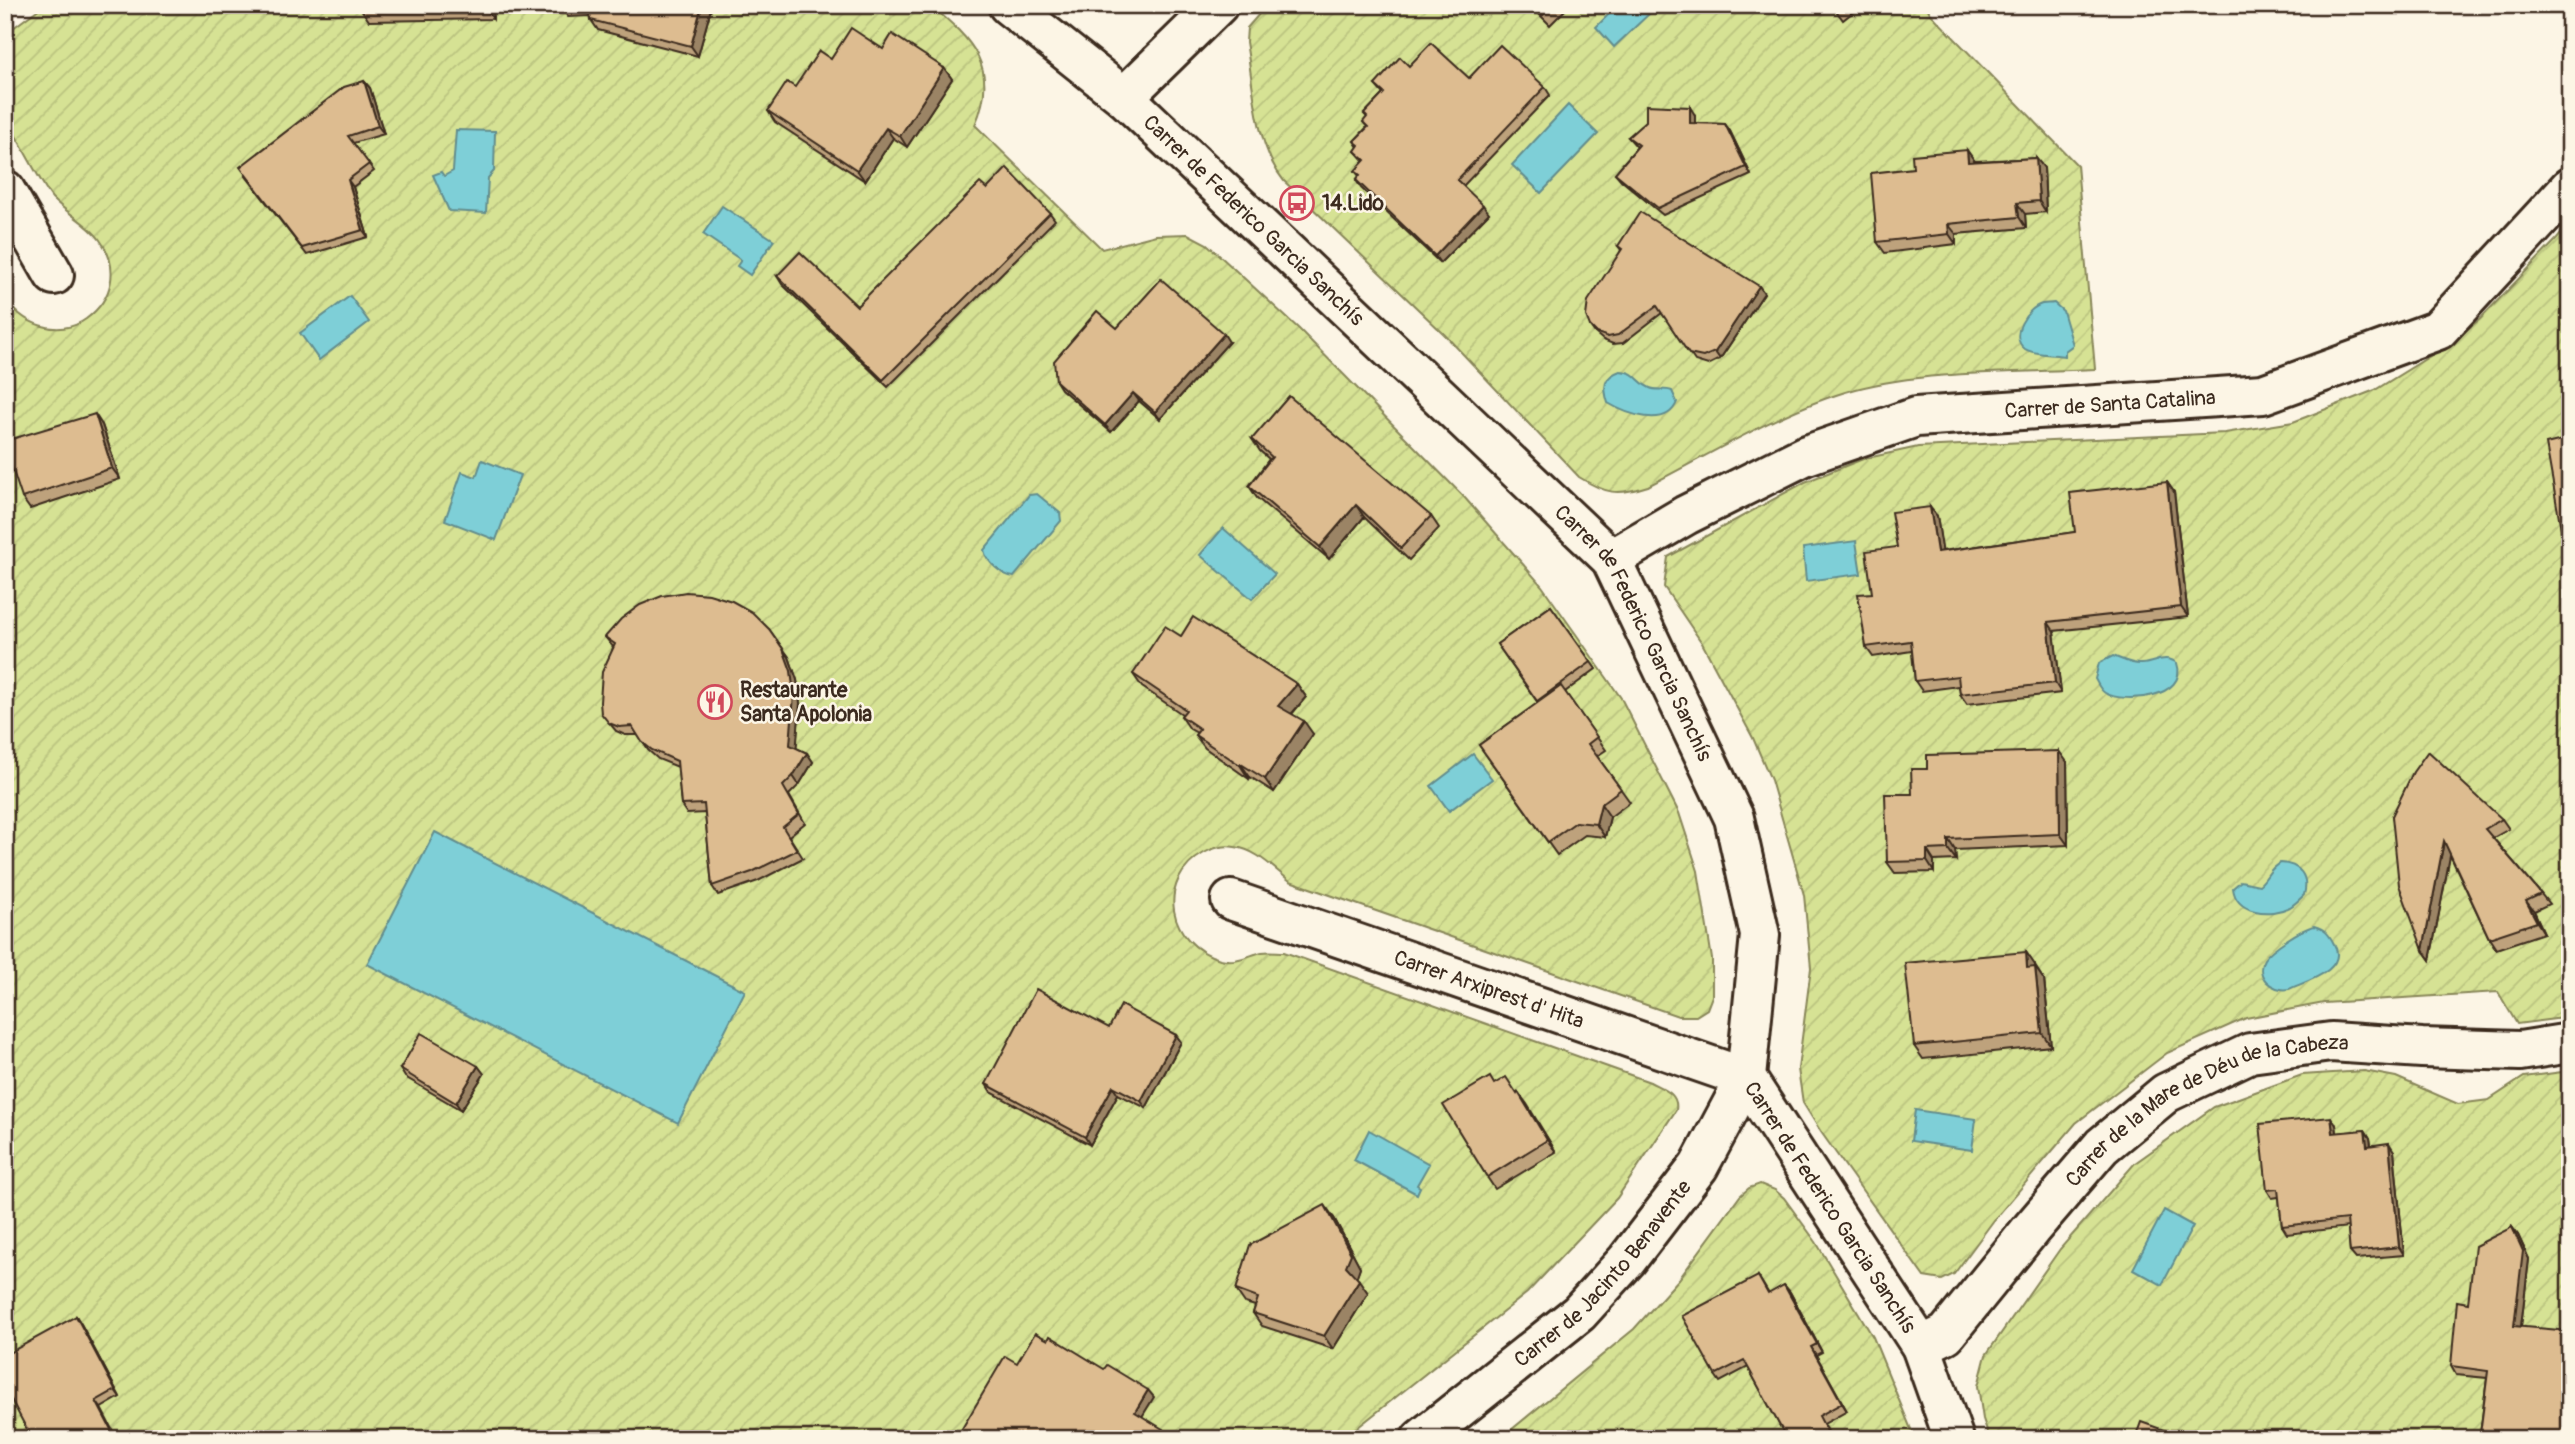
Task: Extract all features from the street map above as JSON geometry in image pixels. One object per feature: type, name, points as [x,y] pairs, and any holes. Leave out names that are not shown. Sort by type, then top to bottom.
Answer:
[{"type":"street","name":"Carrer de Federico Garcia Sanchís","points":[[1008,5],[1124,97],[1611,559],[1734,818],[1760,935],[1746,1078],[1921,1346],[1954,1439]]},
{"type":"street","points":[[1124,97],[1218,5]]},
{"type":"street","name":"Carrer de Santa Catalina","points":[[1611,559],[1686,515],[1804,456],[1916,417],[2263,394],[2438,330],[2570,187]]},
{"type":"street","points":[[5,190],[54,275]]},
{"type":"street","name":"Carrer Arxiprest d' Hita","points":[[1231,900],[1746,1078]]},
{"type":"street","name":"Carrer de la Mare de Déu de la Cabeza","points":[[1921,1346],[1946,1334],[2102,1146],[2166,1093],[2250,1053],[2331,1042],[2520,1051],[2570,1044]]},
{"type":"street","name":"Carrer de Jacinto Benavente","points":[[1421,1439],[1579,1313],[1619,1269],[1699,1166],[1746,1078]]},
{"type":"green space","points":[[44,5],[930,5],[959,30],[978,57],[985,87],[975,125],[1102,249],[1156,235],[1188,234],[1207,244],[1299,329],[1464,497],[1542,586],[1621,698],[1679,813],[1698,871],[1712,959],[1712,996],[1707,1009],[1696,1016],[1678,1016],[1290,881],[1250,851],[1231,846],[1215,848],[1188,865],[1179,879],[1174,895],[1174,911],[1179,926],[1189,940],[1202,951],[1220,959],[1236,960],[1262,952],[1284,952],[1650,1082],[1669,1092],[1675,1099],[1676,1110],[1617,1198],[1527,1293],[1343,1439],[5,1439],[5,296],[11,306],[30,321],[41,326],[64,328],[86,319],[95,311],[108,293],[111,282],[110,261],[100,240],[52,198],[5,114],[5,34]]},
{"type":"green space","points":[[1267,5],[1926,5],[1930,13],[2077,165],[2095,369],[1943,375],[1856,389],[1776,419],[1648,486],[1620,492],[1597,487],[1579,477],[1444,334],[1284,181],[1274,167],[1261,133],[1246,42],[1247,28]]},
{"type":"green space","points":[[2570,223],[2570,1017],[2517,1024],[2498,992],[2324,1003],[2246,1018],[2167,1053],[2076,1123],[1994,1220],[1954,1274],[1942,1280],[1924,1277],[1803,1103],[1798,1069],[1811,968],[1804,895],[1771,780],[1753,738],[1702,643],[1664,587],[1668,557],[1805,482],[1863,459],[1918,447],[2225,433],[2293,422],[2375,390],[2451,343],[2480,319]]},
{"type":"green space","points":[[2364,1071],[2396,1077],[2458,1104],[2489,1100],[2524,1077],[2570,1071],[2570,1439],[1990,1439],[1983,1419],[1978,1386],[1986,1355],[2060,1249],[2135,1163],[2214,1107],[2302,1075]]},
{"type":"green space","points":[[1760,1184],[1775,1190],[1784,1198],[1816,1242],[1873,1337],[1915,1439],[1500,1439],[1634,1329],[1679,1279],[1740,1196],[1749,1188]]},
{"type":"water","points":[[1618,5],[1643,5],[1650,13],[1614,47],[1596,27]]},
{"type":"water","points":[[1568,105],[1598,134],[1541,193],[1512,165]]},
{"type":"water","points":[[456,130],[495,131],[494,171],[488,178],[486,213],[449,211],[433,175],[441,172],[444,176],[453,171]]},
{"type":"water","points":[[722,206],[774,240],[750,275],[737,266],[741,260],[703,234]]},
{"type":"water","points":[[350,296],[369,322],[319,360],[300,333]]},
{"type":"water","points":[[2054,303],[2063,311],[2073,345],[2065,351],[2065,356],[2025,349],[2018,337],[2022,323],[2036,307]]},
{"type":"water","points":[[1620,371],[1634,375],[1650,388],[1672,391],[1677,402],[1672,410],[1665,415],[1646,417],[1608,403],[1605,392],[1607,380]]},
{"type":"water","points":[[482,460],[520,475],[496,540],[445,520],[462,472],[476,477]]},
{"type":"water","points":[[1037,494],[1060,513],[1061,521],[1014,577],[1009,576],[991,563],[984,550],[1029,495]]},
{"type":"water","points":[[1223,528],[1275,574],[1252,599],[1200,555]]},
{"type":"water","points":[[1856,541],[1861,574],[1806,581],[1803,548]]},
{"type":"water","points":[[2113,656],[2138,664],[2172,660],[2177,663],[2178,675],[2165,691],[2153,695],[2139,698],[2114,696],[2103,692],[2095,679],[2099,663]]},
{"type":"water","points":[[1473,754],[1492,779],[1449,811],[1431,786]]},
{"type":"water","points":[[435,832],[745,991],[678,1123],[367,964]]},
{"type":"water","points":[[2280,863],[2293,866],[2304,877],[2304,895],[2296,903],[2282,910],[2264,912],[2247,908],[2240,903],[2233,888],[2241,881],[2259,885]]},
{"type":"water","points":[[2314,926],[2324,930],[2334,944],[2336,961],[2331,968],[2289,989],[2277,988],[2266,982],[2261,971],[2264,959],[2287,939]]},
{"type":"water","points":[[1915,1110],[1976,1119],[1972,1150],[1911,1141]]},
{"type":"water","points":[[1369,1130],[1429,1164],[1417,1185],[1420,1187],[1417,1194],[1354,1160]]},
{"type":"water","points":[[2164,1210],[2193,1226],[2162,1285],[2133,1269]]},
{"type":"building","points":[[361,5],[485,5],[485,7],[361,9]]},
{"type":"building","points":[[561,5],[702,5],[691,46],[591,20],[589,6]]},
{"type":"building","points":[[1533,5],[1552,5],[1543,15]]},
{"type":"building","points":[[851,28],[883,49],[892,34],[944,68],[900,136],[886,128],[857,170],[768,111],[787,82],[795,87],[819,51],[831,59]]},
{"type":"building","points":[[1431,43],[1469,78],[1500,45],[1545,87],[1457,180],[1483,205],[1435,256],[1356,180],[1360,175],[1355,171],[1365,160],[1355,151],[1359,145],[1354,141],[1368,127],[1363,122],[1367,117],[1364,114],[1384,93],[1375,85],[1400,57],[1409,66]]},
{"type":"building","points":[[364,81],[378,126],[348,136],[369,164],[348,180],[363,230],[302,248],[240,167],[344,87]]},
{"type":"building","points":[[1646,105],[1690,107],[1690,123],[1725,124],[1746,167],[1658,208],[1615,173],[1639,145],[1628,137],[1646,121]]},
{"type":"building","points":[[1967,150],[1968,162],[2036,158],[2039,201],[2017,203],[2019,217],[1948,224],[1949,234],[1877,242],[1871,173],[1913,168],[1912,155]]},
{"type":"building","points":[[1007,168],[1050,213],[883,380],[777,276],[800,252],[857,306],[980,183],[987,189]]},
{"type":"building","points":[[1640,212],[1759,286],[1715,352],[1703,357],[1689,354],[1657,306],[1618,335],[1608,337],[1597,333],[1590,326],[1586,316],[1588,301],[1622,249],[1618,246]]},
{"type":"building","points":[[1161,279],[1224,334],[1155,412],[1133,393],[1105,425],[1056,381],[1054,361],[1097,311],[1117,328]]},
{"type":"building","points":[[1289,396],[1431,516],[1401,548],[1356,505],[1320,547],[1249,486],[1272,457],[1252,439]]},
{"type":"building","points":[[95,414],[112,468],[22,498],[5,441]]},
{"type":"building","points":[[2570,438],[2570,573],[2569,574],[2546,444]]},
{"type":"building","points":[[2167,482],[2181,607],[2048,622],[2055,683],[1960,694],[1958,676],[1915,681],[1911,641],[1866,647],[1858,594],[1872,593],[1866,551],[1897,547],[1891,512],[1930,507],[1937,552],[2075,532],[2070,493]]},
{"type":"building","points":[[686,592],[709,594],[732,601],[752,612],[769,629],[783,649],[791,671],[794,694],[790,745],[807,753],[793,776],[783,786],[799,814],[783,827],[797,850],[752,872],[712,886],[704,804],[681,805],[677,761],[652,750],[642,742],[632,726],[619,727],[609,723],[601,713],[600,702],[602,672],[615,644],[605,637],[621,619],[640,605],[662,596]]},
{"type":"building","points":[[1551,606],[1591,662],[1537,701],[1497,644]]},
{"type":"building","points":[[1193,617],[1297,684],[1278,706],[1304,721],[1265,779],[1195,735],[1200,729],[1181,716],[1186,710],[1133,674],[1165,626],[1181,636]]},
{"type":"building","points":[[1561,686],[1597,737],[1588,744],[1621,789],[1601,804],[1596,824],[1576,822],[1548,842],[1479,745]]},
{"type":"building","points":[[2059,751],[2060,834],[1948,839],[1948,849],[1927,850],[1927,861],[1887,862],[1885,794],[1912,794],[1911,769],[1927,769],[1927,755]]},
{"type":"building","points":[[2428,751],[2502,819],[2485,829],[2541,894],[2526,901],[2537,922],[2489,938],[2444,841],[2423,950],[2399,885],[2392,816],[2413,772]]},
{"type":"building","points":[[2026,952],[2027,968],[2035,967],[2042,1033],[1914,1046],[1905,963]]},
{"type":"building","points":[[1036,989],[1109,1028],[1121,1005],[1176,1035],[1141,1101],[1113,1086],[1085,1137],[986,1084]]},
{"type":"building","points":[[421,1033],[478,1066],[456,1103],[400,1069]]},
{"type":"building","points":[[1490,1077],[1494,1084],[1506,1077],[1547,1140],[1487,1177],[1443,1105]]},
{"type":"building","points":[[2331,1117],[2333,1133],[2365,1130],[2367,1146],[2389,1143],[2399,1247],[2350,1252],[2347,1219],[2282,1226],[2278,1189],[2267,1190],[2260,1124]]},
{"type":"building","points":[[1325,1205],[1351,1254],[1346,1266],[1359,1280],[1324,1336],[1253,1313],[1258,1298],[1236,1290],[1250,1245]]},
{"type":"building","points":[[2512,1227],[2523,1251],[2514,1326],[2570,1331],[2570,1439],[2510,1439],[2480,1434],[2488,1371],[2451,1366],[2457,1301],[2468,1303],[2475,1246]]},
{"type":"building","points":[[1758,1276],[1768,1294],[1784,1285],[1817,1344],[1811,1347],[1842,1403],[1819,1416],[1831,1439],[1787,1439],[1744,1360],[1715,1375],[1682,1316]]},
{"type":"building","points":[[76,1316],[115,1390],[96,1401],[116,1439],[32,1439],[5,1388],[5,1355]]},
{"type":"building","points":[[1035,1333],[1048,1340],[1050,1336],[1104,1369],[1107,1365],[1148,1390],[1135,1412],[1179,1439],[971,1439],[960,1432],[1005,1356],[1017,1363]]},
{"type":"building","points":[[2141,1422],[2189,1439],[2135,1439]]},
{"type":"place","name":"14.Lido","points":[[1297,203]]},
{"type":"place","name":"Restaurante Santa Apolonia","points":[[715,702]]}]
